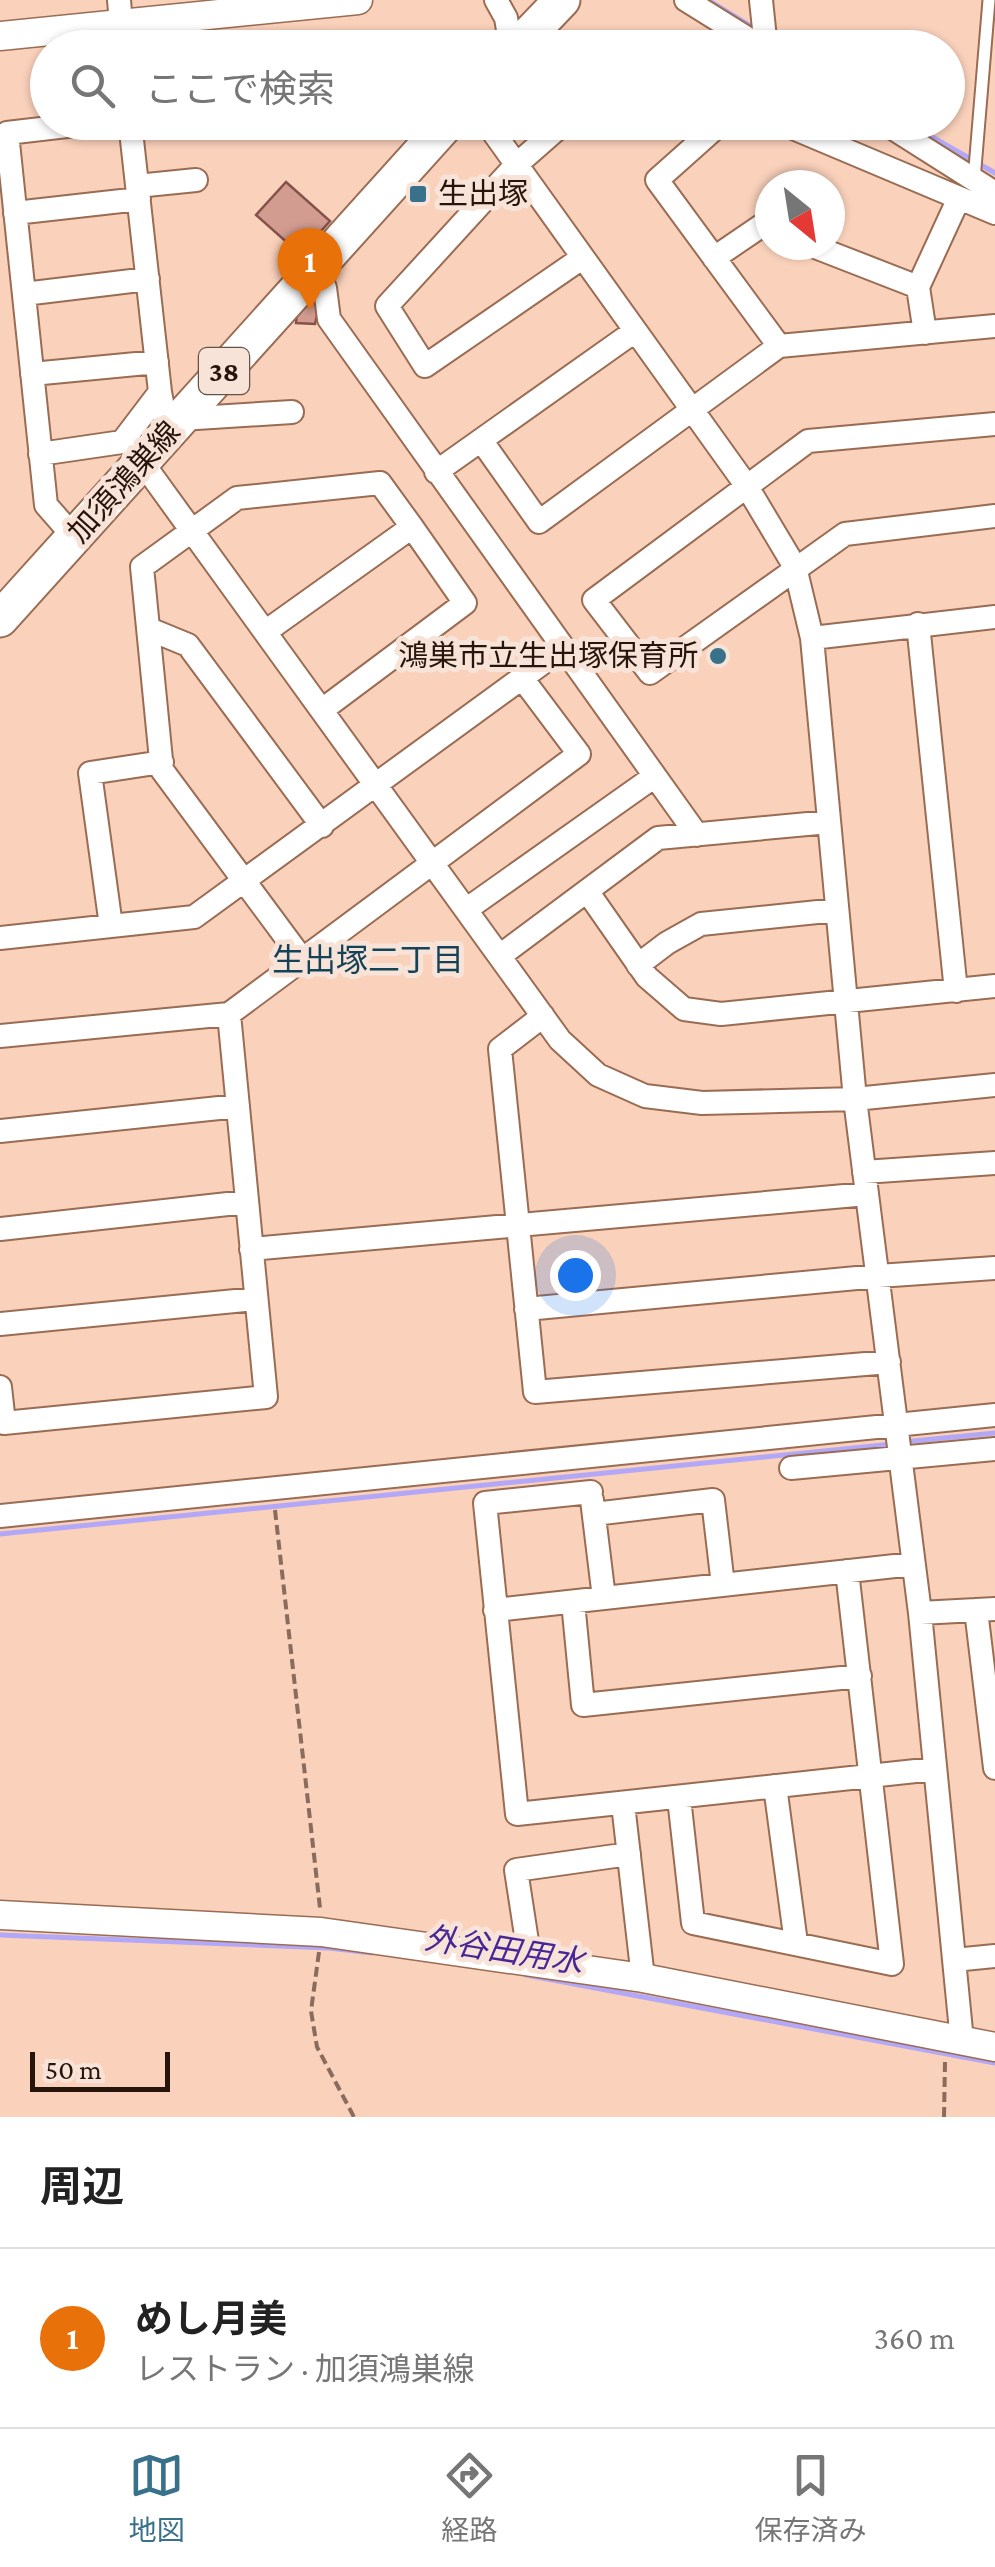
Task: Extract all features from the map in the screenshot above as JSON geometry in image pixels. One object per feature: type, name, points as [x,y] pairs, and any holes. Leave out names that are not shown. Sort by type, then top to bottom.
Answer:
[{"type":"main road","points":[[531,30],[562,0]]},
{"type":"main road","name":"加須鴻巣線","points":[[0,619],[142,462],[170,415],[318,268],[432,140]]},
{"type":"street","points":[[60,30],[358,0]]},
{"type":"street","points":[[496,0],[509,30]]},
{"type":"street","points":[[686,0],[735,30]]},
{"type":"street","points":[[761,0],[764,30]]},
{"type":"street","points":[[0,36],[30,33]]},
{"type":"street","points":[[30,130],[6,133],[40,454],[46,505],[74,537]]},
{"type":"street","points":[[132,140],[157,362],[170,415]]},
{"type":"street","points":[[499,140],[746,485],[795,567],[812,638],[855,1100],[920,1613],[954,1960],[954,2039]]},
{"type":"street","points":[[545,140],[516,165],[387,306],[425,366],[582,258]]},
{"type":"street","points":[[702,140],[656,180],[779,346]]},
{"type":"street","points":[[830,140],[967,189],[995,193]]},
{"type":"street","points":[[906,140],[995,213]]},
{"type":"street","points":[[15,213],[196,180]]},
{"type":"street","points":[[925,333],[918,287],[967,189]]},
{"type":"street","points":[[714,258],[755,230]]},
{"type":"street","points":[[845,259],[918,287]]},
{"type":"street","points":[[318,268],[329,319],[697,835]]},
{"type":"street","points":[[24,294],[148,278]]},
{"type":"street","points":[[481,440],[539,522],[779,346],[995,326]]},
{"type":"street","points":[[436,472],[635,331]]},
{"type":"street","points":[[32,374],[157,362]]},
{"type":"street","points":[[40,454],[122,442],[170,415],[292,412]]},
{"type":"street","points":[[995,424],[808,441],[594,600],[650,673],[845,534],[995,516]]},
{"type":"street","points":[[142,462],[560,1040],[598,1075],[645,1096],[702,1104],[855,1100],[995,1085]]},
{"type":"street","points":[[302,960],[162,770],[142,567],[237,498],[380,483],[466,603],[322,710]]},
{"type":"street","points":[[264,632],[412,527]]},
{"type":"street","points":[[812,638],[995,616]]},
{"type":"street","points":[[918,624],[956,991]]},
{"type":"street","points":[[149,629],[188,645],[322,826]]},
{"type":"street","points":[[0,938],[194,917],[563,648]]},
{"type":"street","points":[[0,1036],[230,1014],[579,754],[522,678]]},
{"type":"street","points":[[111,926],[90,773],[162,762]]},
{"type":"street","points":[[467,908],[654,776]]},
{"type":"street","points":[[501,954],[658,838],[829,822]]},
{"type":"street","points":[[587,891],[646,977],[684,1009],[722,1014],[995,986]]},
{"type":"street","points":[[638,964],[701,924],[838,910]]},
{"type":"street","points":[[0,1387],[4,1424],[266,1397],[230,1014]]},
{"type":"street","points":[[543,1016],[500,1050],[535,1392],[889,1362]]},
{"type":"street","points":[[0,1131],[238,1106]]},
{"type":"street","points":[[251,1248],[516,1226],[866,1183],[995,1163]]},
{"type":"street","points":[[0,1230],[246,1202]]},
{"type":"street","points":[[526,1309],[995,1268]]},
{"type":"street","points":[[0,1324],[256,1299]]},
{"type":"street","points":[[0,1516],[995,1415]]},
{"type":"street","points":[[791,1468],[995,1448]]},
{"type":"street","points":[[588,1457],[604,1598]]},
{"type":"street","points":[[723,1585],[713,1500],[485,1502],[518,1814],[934,1769]]},
{"type":"street","points":[[495,1610],[913,1564]]},
{"type":"street","points":[[679,1798],[693,1923],[892,1964],[848,1571]]},
{"type":"street","points":[[574,1602],[584,1705],[860,1676]]},
{"type":"street","points":[[920,1613],[986,1610],[995,1768]]},
{"type":"street","points":[[775,1786],[796,1944]]},
{"type":"street","points":[[623,1804],[643,1978]]},
{"type":"street","points":[[530,1961],[516,1870],[628,1854]]},
{"type":"street","points":[[0,1915],[322,1932],[643,1978],[995,2047]]},
{"type":"street","points":[[954,1960],[995,1956]]},
{"type":"lane","points":[[967,189],[990,0]]},
{"type":"path","points":[[275,1488],[322,1932],[311,2011],[317,2047],[354,2117]]},
{"type":"path","points":[[944,2117],[954,2039]]},
{"type":"building","points":[[286,182],[330,221],[300,254],[256,215]]},
{"type":"building","points":[[309,299],[320,302],[315,324],[296,323],[297,312]]},
{"type":"waterway","points":[[708,0],[757,30]]},
{"type":"waterway","points":[[937,140],[995,173]]},
{"type":"waterway","points":[[903,1442],[995,1433]]},
{"type":"waterway","points":[[0,1534],[893,1444]]},
{"type":"waterway","name":"外谷田用水","points":[[0,1935],[372,1953]]},
{"type":"waterway","name":"外谷田用水","points":[[526,1975],[995,2063]]},
{"type":"place","name":"生出塚","points":[[418,194]]},
{"type":"place","name":"めし月美","points":[[310,310]]},
{"type":"place","name":"鴻巣市立生出塚保育所","points":[[718,656]]},
{"type":"district","name":"生出塚二丁目","points":[[368,960]]}]
